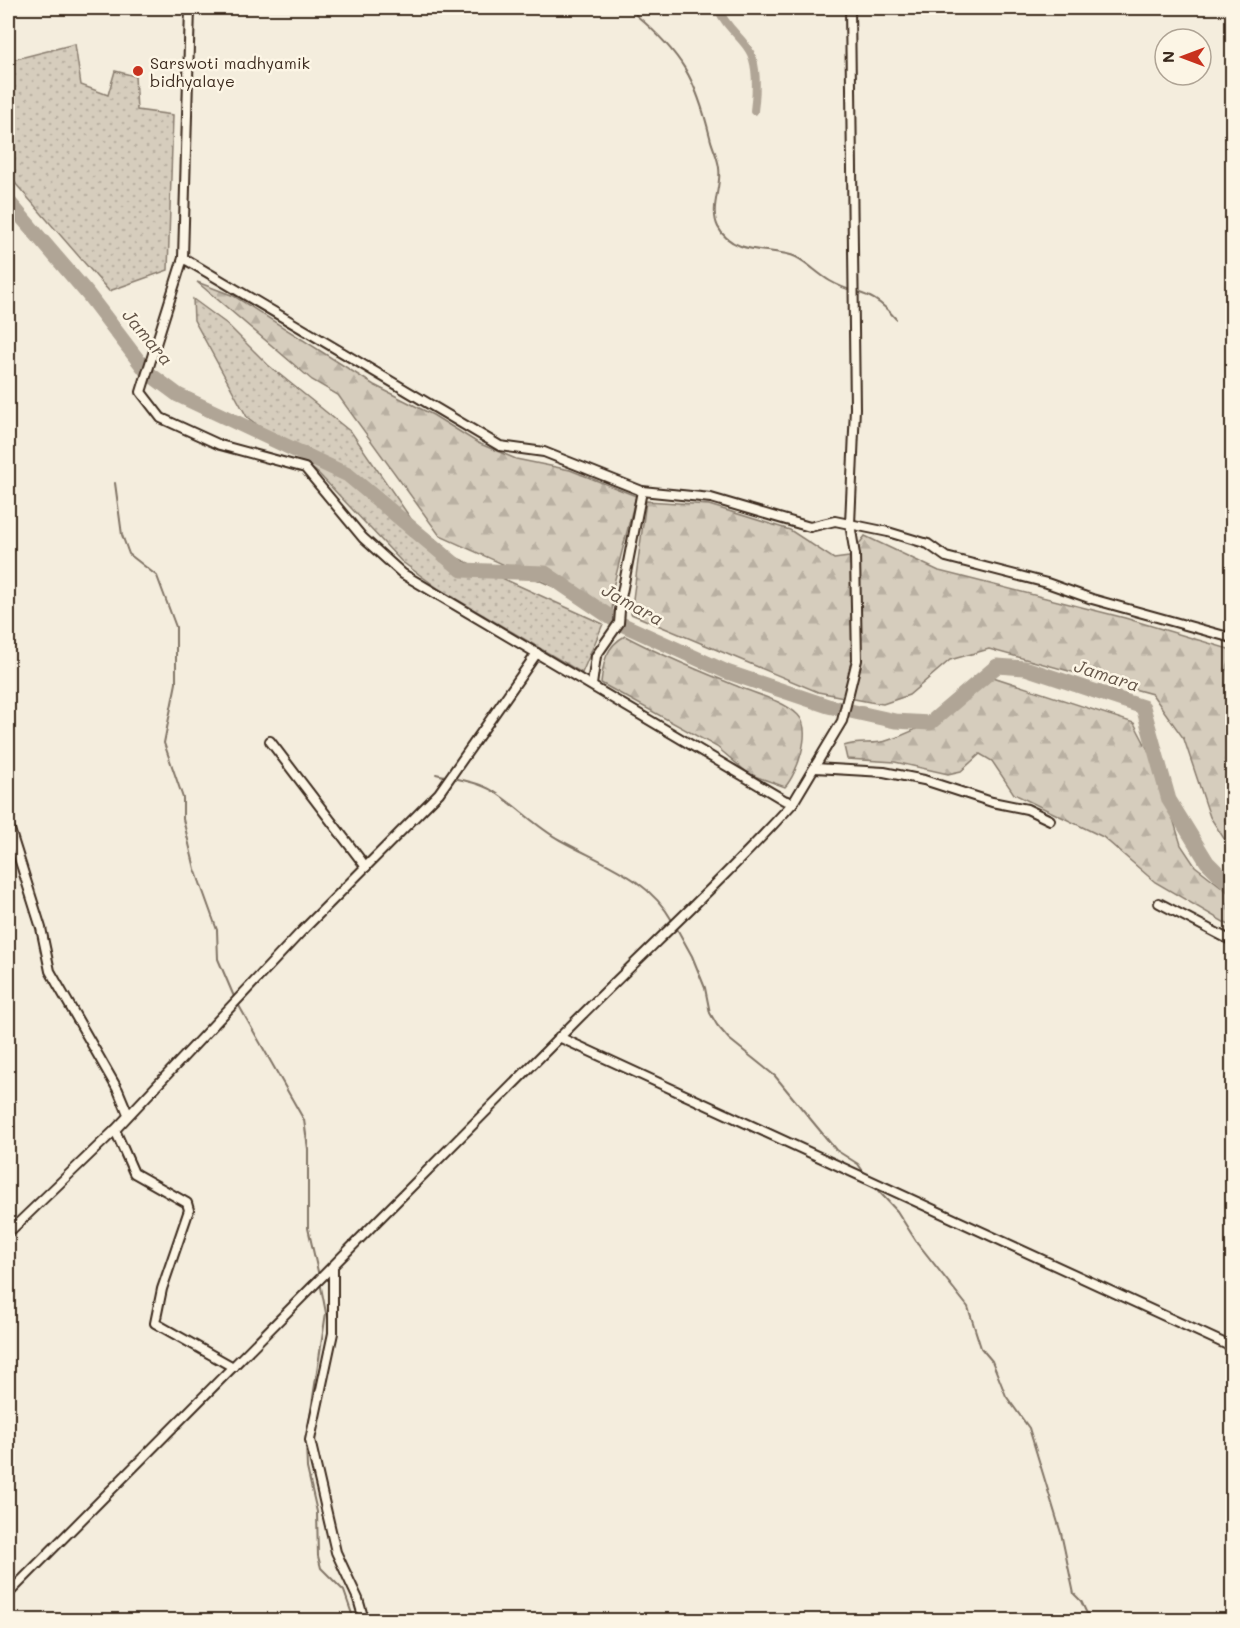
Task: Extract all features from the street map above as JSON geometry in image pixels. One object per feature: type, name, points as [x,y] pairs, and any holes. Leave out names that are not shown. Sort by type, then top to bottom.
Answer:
[{"type":"street","points":[[190,8],[183,258],[141,392],[161,418],[220,445],[305,468],[363,538],[403,574],[784,800],[794,803]]},
{"type":"street","points":[[8,1594],[676,920],[741,861],[794,803],[842,721],[857,660],[855,555],[850,524],[855,408],[850,8]]},
{"type":"street","points":[[183,258],[500,446],[544,452],[642,490],[711,498],[810,528],[835,521],[888,532],[928,544],[946,557],[1047,583],[1092,599],[1233,638]]},
{"type":"street","points":[[592,685],[596,656],[619,623],[621,598],[642,490]]},
{"type":"street","points":[[8,1233],[115,1130],[438,793],[537,652]]},
{"type":"street","points":[[270,741],[366,867]]},
{"type":"street","points":[[815,768],[884,772],[924,780],[992,802],[1027,809],[1050,820]]},
{"type":"street","points":[[8,823],[41,928],[50,971],[118,1090],[128,1114]]},
{"type":"street","points":[[1159,903],[1233,941]]},
{"type":"street","points":[[559,1037],[1233,1347]]},
{"type":"street","points":[[115,1130],[134,1173],[187,1203],[189,1209],[162,1289],[155,1323],[233,1367]]},
{"type":"street","points":[[333,1266],[333,1333],[310,1440],[336,1552],[358,1599],[364,1620]]},
{"type":"green space","points":[[75,44],[81,85],[108,95],[115,71],[135,76],[137,110],[173,115],[168,270],[109,291],[8,175],[8,61]]},
{"type":"green space","points":[[197,282],[234,296],[374,385],[433,415],[478,443],[516,459],[570,470],[636,496],[614,583],[612,613],[440,536],[338,395],[312,380]]},
{"type":"green space","points":[[193,299],[227,324],[268,365],[352,433],[429,545],[603,624],[582,673],[439,589],[401,561],[319,474],[247,417],[194,320]]},
{"type":"green space","points":[[646,501],[709,505],[790,530],[834,559],[849,557],[865,536],[939,571],[1125,618],[1232,650],[1232,851],[1210,817],[1184,739],[1152,694],[989,649],[950,660],[909,695],[883,704],[818,692],[631,614]]},
{"type":"green space","points":[[625,636],[681,663],[778,702],[798,715],[802,722],[804,741],[794,772],[785,787],[749,774],[717,747],[601,683],[610,650]]},
{"type":"green space","points":[[987,675],[1134,723],[1158,769],[1181,845],[1195,866],[1232,895],[1232,927],[1155,882],[1103,837],[1014,794],[992,761],[980,754],[961,771],[948,774],[895,762],[847,759],[844,746],[886,741],[915,730],[953,706]]},
{"type":"waterway","points":[[633,8],[636,15],[676,55],[693,83],[718,164],[719,183],[715,212],[718,227],[725,236],[744,247],[796,257],[830,281],[871,297],[896,319]]},
{"type":"waterway","points":[[718,8],[751,54],[756,75],[754,111]]},
{"type":"waterway","name":"Jamara","points":[[8,201],[87,293],[147,372],[178,395],[348,475],[462,570],[545,573],[619,623],[727,672],[828,706],[895,721],[930,723],[997,666],[1025,668],[1143,707],[1169,800],[1207,862],[1232,887]]},
{"type":"waterway","points":[[115,483],[122,535],[129,554],[157,576],[176,627],[176,683],[164,743],[183,798],[183,819],[195,869],[217,930],[218,959],[235,999]]},
{"type":"waterway","points":[[436,774],[473,783],[493,791],[551,835],[638,883],[663,907],[673,922]]},
{"type":"waterway","points":[[676,927],[692,956],[705,988],[710,1013],[717,1025],[729,1039],[775,1076],[836,1150],[858,1164],[865,1174]]},
{"type":"waterway","points":[[238,1004],[304,1120],[308,1149],[308,1228],[319,1276]]},
{"type":"waterway","points":[[872,1184],[897,1211],[916,1241],[968,1307],[981,1348],[992,1361],[1006,1396],[1029,1428],[1061,1533],[1074,1594],[1081,1601],[1090,1620]]},
{"type":"waterway","points":[[320,1282],[326,1313],[306,1443],[307,1468],[317,1512],[318,1556],[321,1568],[344,1591],[354,1620]]},
{"type":"place","name":"Sarswoti madhyamik bidhyalaye","points":[[138,71]]}]
